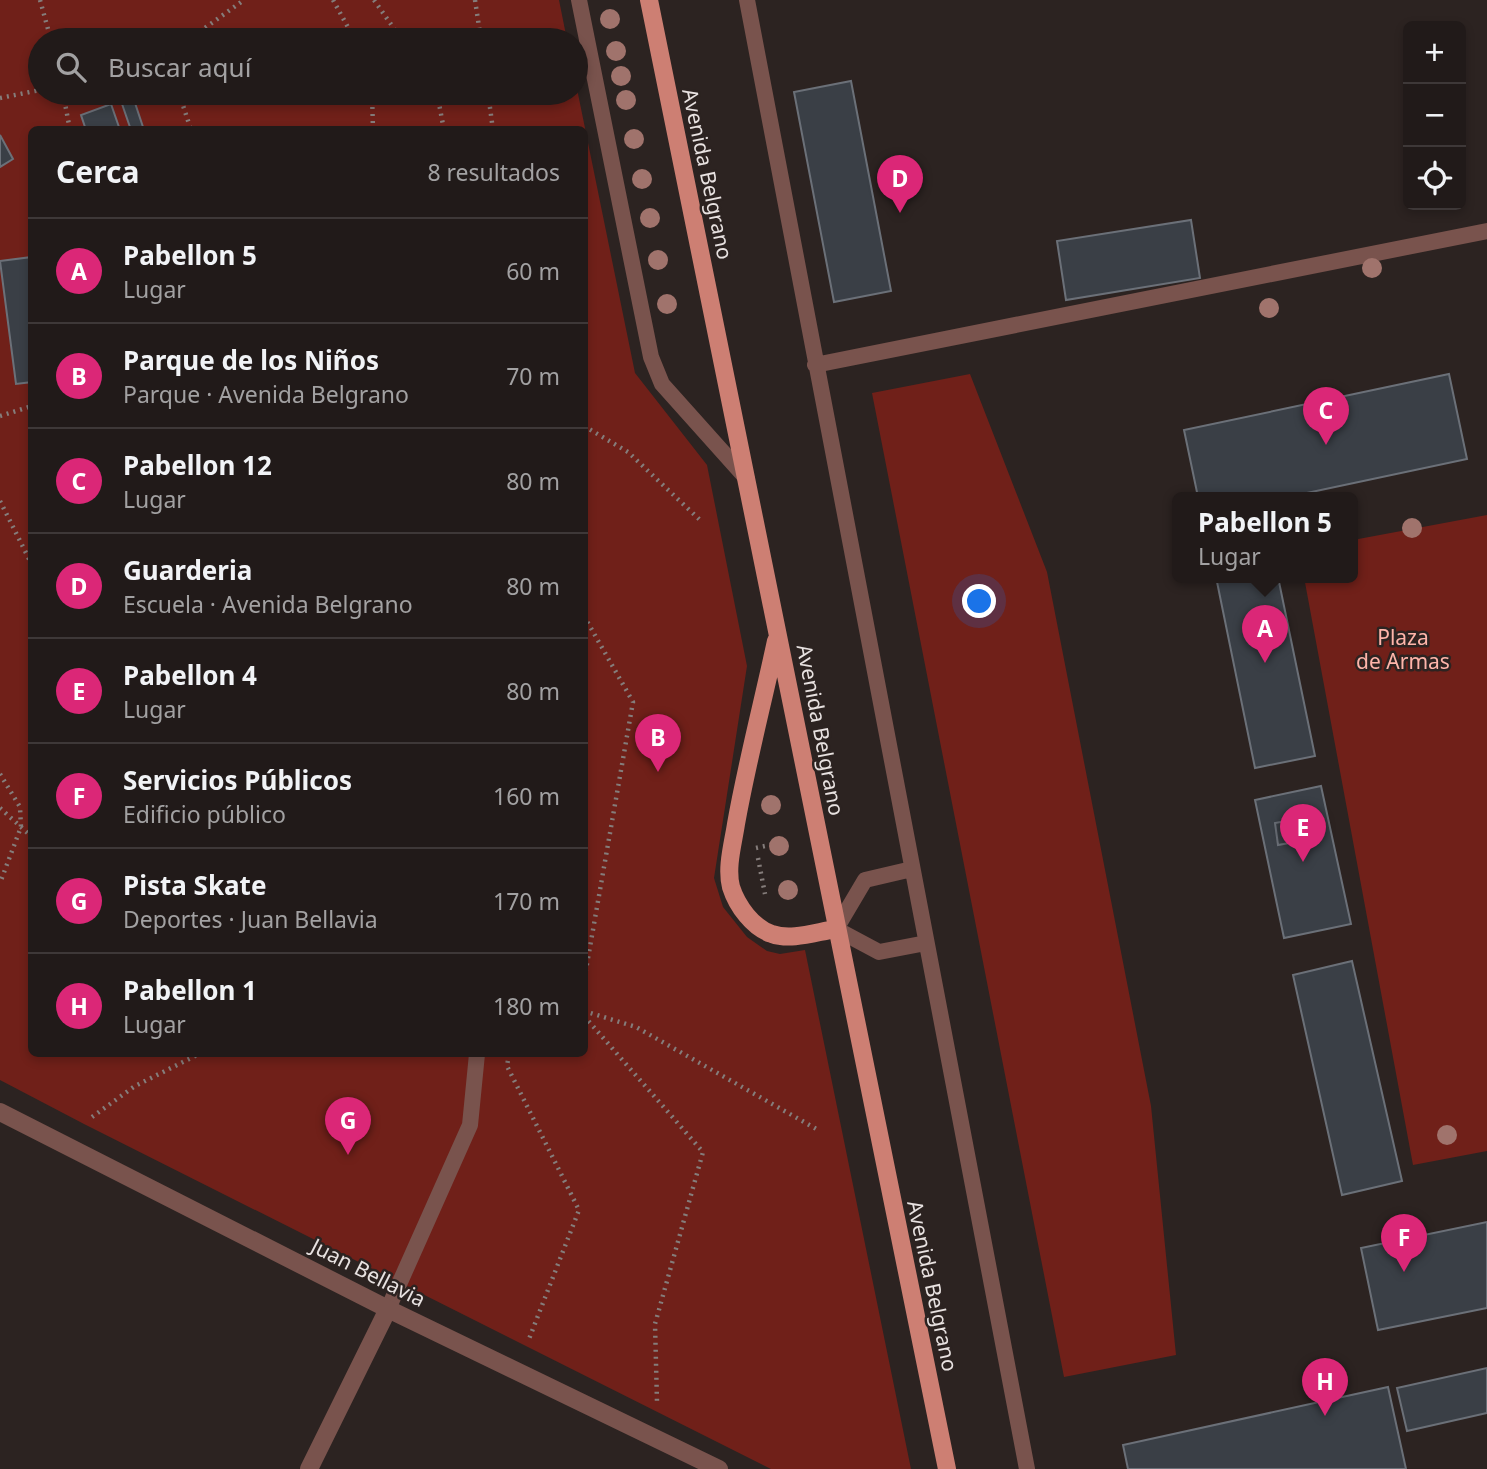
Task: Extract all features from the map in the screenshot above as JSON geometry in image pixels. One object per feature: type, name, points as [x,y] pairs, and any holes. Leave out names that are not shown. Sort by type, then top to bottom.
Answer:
[{"type":"main road","name":"Avenida Belgrano","points":[[649,0],[947,1469]]},
{"type":"main road","points":[[778,634],[744,781],[729,866],[731,886],[738,905],[749,918],[773,935],[792,936],[836,929]]},
{"type":"street","name":"Juan Bellavia","points":[[0,1112],[388,1309],[719,1469]]},
{"type":"street","points":[[309,1469],[388,1309]]},
{"type":"lane","points":[[579,0],[585,28]]},
{"type":"lane","points":[[747,0],[1027,1469]]},
{"type":"lane","points":[[588,45],[651,357],[662,384],[747,479]]},
{"type":"lane","points":[[815,365],[1487,231]]},
{"type":"lane","points":[[912,869],[864,880],[836,929],[879,953],[926,943]]},
{"type":"lane","points":[[388,1309],[470,1125],[477,1057]]},
{"type":"path","points":[[40,0],[48,28]]},
{"type":"path","points":[[205,28],[244,0]]},
{"type":"path","points":[[333,0],[348,28]]},
{"type":"path","points":[[374,0],[394,28]]},
{"type":"path","points":[[475,0],[479,28]]},
{"type":"path","points":[[0,98],[28,92]]},
{"type":"path","points":[[65,105],[69,126]]},
{"type":"path","points":[[183,105],[190,126]]},
{"type":"path","points":[[372,105],[373,126]]},
{"type":"path","points":[[439,105],[443,126]]},
{"type":"path","points":[[490,105],[492,126]]},
{"type":"path","points":[[0,416],[28,407]]},
{"type":"path","points":[[588,428],[628,452],[700,520]]},
{"type":"path","points":[[0,501],[28,557]]},
{"type":"path","points":[[588,623],[632,702],[588,958]]},
{"type":"path","points":[[0,774],[20,807],[21,827],[0,883]]},
{"type":"path","points":[[0,808],[28,833]]},
{"type":"path","points":[[755,840],[766,901]]},
{"type":"path","points":[[756,848],[783,842]]},
{"type":"path","points":[[588,1014],[636,1027],[820,1131]]},
{"type":"path","points":[[588,1018],[703,1152],[655,1324],[657,1402]]},
{"type":"path","points":[[92,1117],[135,1087],[193,1057]]},
{"type":"path","points":[[508,1057],[507,1066],[579,1210],[529,1339]]},
{"type":"green space","points":[[0,0],[559,0],[565,28],[28,28],[28,105],[580,105],[585,126],[28,126],[28,1057],[588,1057],[588,143],[635,373],[707,465],[747,666],[714,878],[723,907],[747,937],[767,951],[780,954],[805,950],[911,1469],[771,1469],[0,1080]]},
{"type":"green space","points":[[970,374],[1047,572],[1151,1106],[1176,1355],[1064,1377],[872,393]]},
{"type":"green space","name":"Plaza de Armas","points":[[1487,515],[1487,1151],[1413,1165],[1305,583],[1358,583],[1358,539]]},
{"type":"building","points":[[851,81],[891,291],[834,302],[794,92]]},
{"type":"building","points":[[111,105],[119,126],[85,126],[81,115]]},
{"type":"building","points":[[122,105],[136,105],[143,126],[130,126]]},
{"type":"building","points":[[0,135],[13,159],[0,167]]},
{"type":"building","points":[[1191,220],[1200,278],[1066,300],[1057,241]]},
{"type":"building","points":[[28,258],[28,382],[16,384],[0,261]]},
{"type":"building","points":[[1449,374],[1467,459],[1312,492],[1197,492],[1184,430]]},
{"type":"building","points":[[1217,583],[1279,583],[1315,756],[1255,768]]},
{"type":"building","points":[[1321,786],[1351,924],[1284,938],[1255,800]]},
{"type":"building","points":[[1313,816],[1317,838],[1278,845],[1275,823]]},
{"type":"building","points":[[1352,961],[1402,1181],[1342,1195],[1293,975]]},
{"type":"building","points":[[1487,1222],[1487,1308],[1378,1330],[1361,1248]]},
{"type":"building","points":[[1487,1368],[1487,1413],[1407,1431],[1397,1388]]},
{"type":"building","points":[[1388,1387],[1406,1469],[1128,1469],[1123,1445]]},
{"type":"place","name":"Guarderia","points":[[900,213]]},
{"type":"place","name":"Pabellon 12","points":[[1326,445]]},
{"type":"place","name":"Pabellon 5","points":[[1265,663]]},
{"type":"place","name":"Parque de los Niños","points":[[658,772]]},
{"type":"place","name":"Pabellon 4","points":[[1303,862]]},
{"type":"place","name":"Pista Skate","points":[[348,1155]]},
{"type":"place","name":"Servicios Públicos","points":[[1404,1272]]},
{"type":"place","name":"Pabellon 1","points":[[1325,1416]]}]
